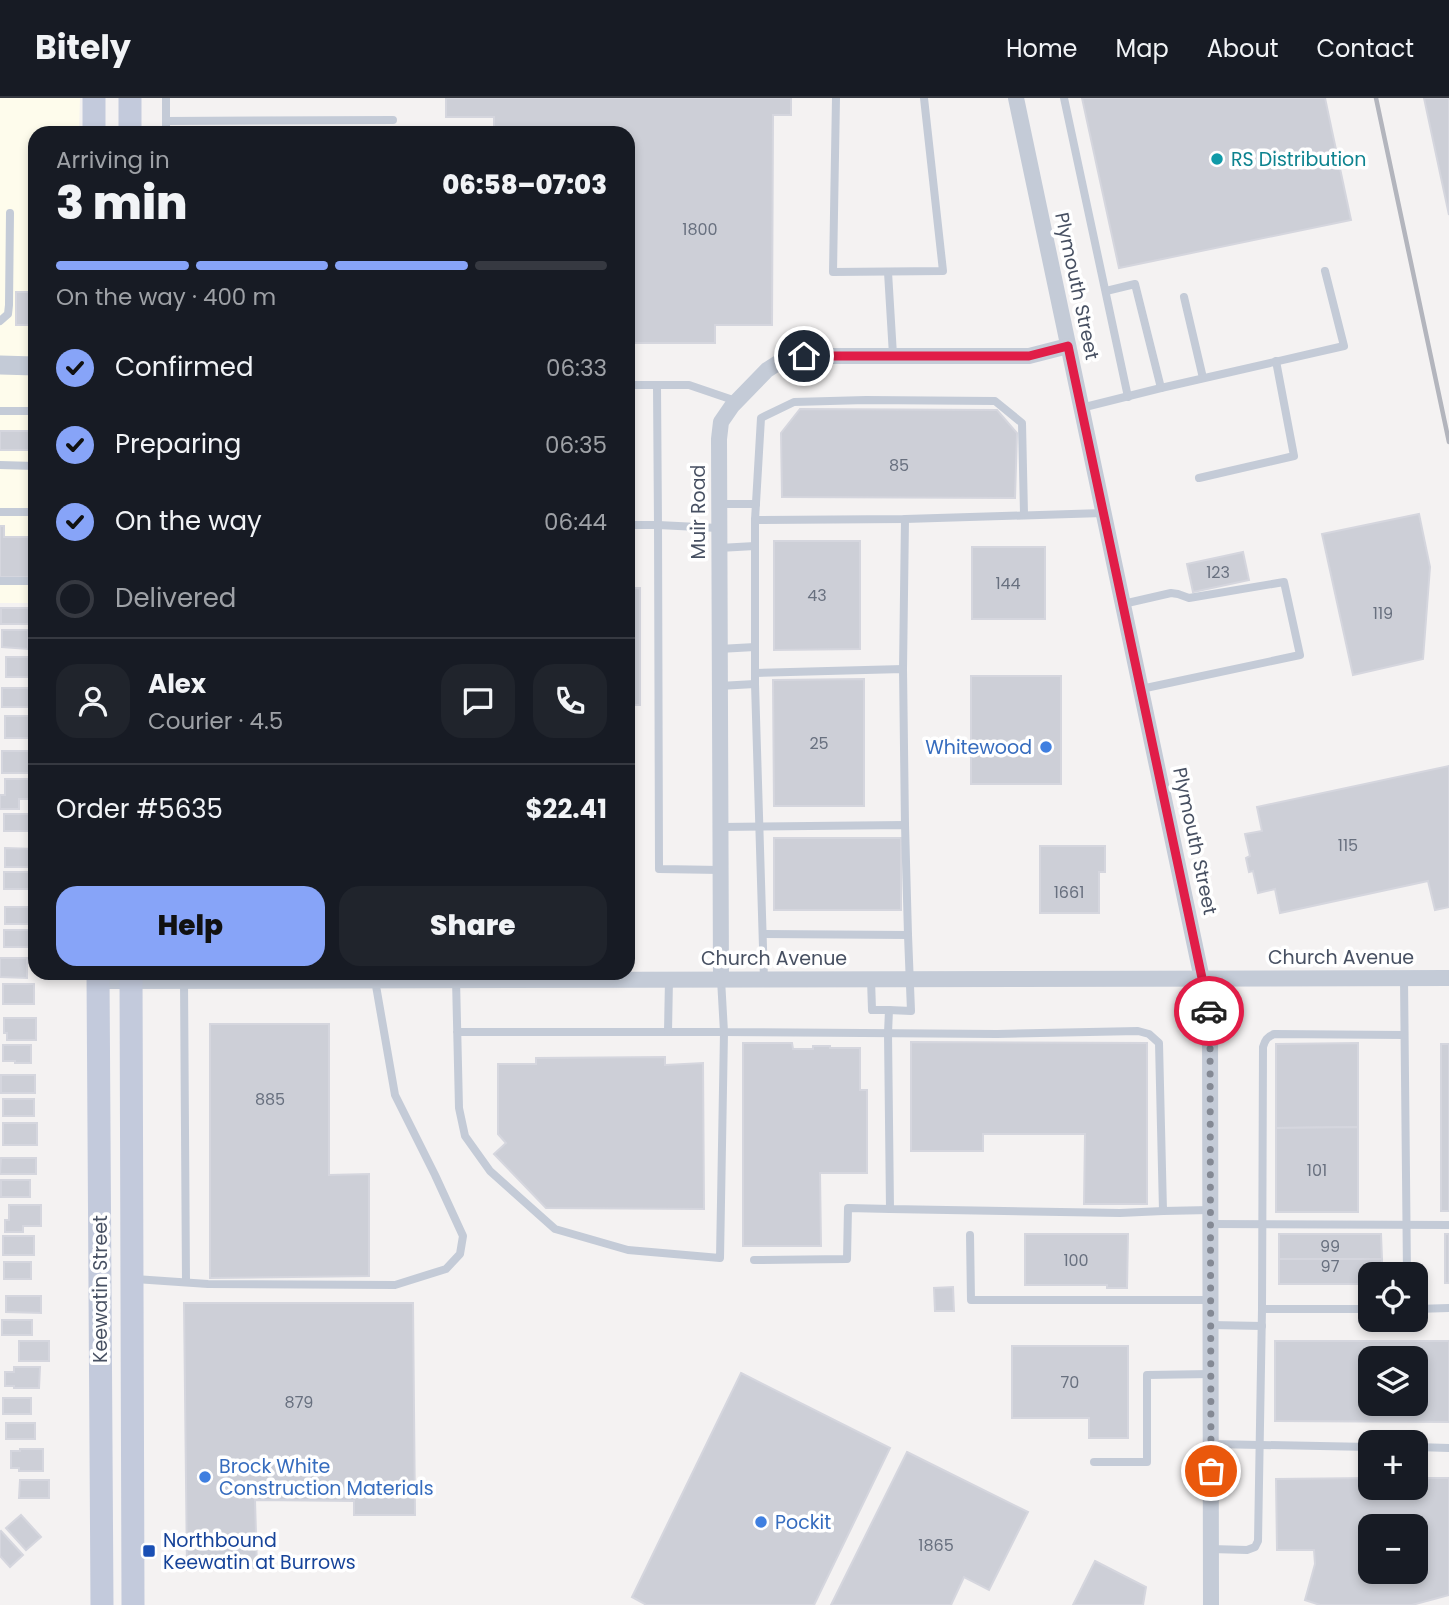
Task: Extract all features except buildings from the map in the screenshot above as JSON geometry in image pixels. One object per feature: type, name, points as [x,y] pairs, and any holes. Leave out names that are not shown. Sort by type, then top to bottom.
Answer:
[{"type":"main road","points":[[94,98],[94,126]]},
{"type":"main road","points":[[130,98],[130,126]]},
{"type":"main road","name":"Keewatin Street","points":[[98,980],[102,1605]]},
{"type":"main road","name":"Keewatin Street","points":[[131,980],[133,1605]]},
{"type":"street","name":"Plymouth Street","points":[[1016,98],[1210,1017],[1211,1605]]},
{"type":"street","name":"Muir Road","points":[[721,979],[718,504],[721,422],[736,401],[767,370],[789,356],[1029,356],[1068,346]]},
{"type":"street","points":[[0,365],[28,366]]},
{"type":"street","name":"Church Avenue","points":[[635,979],[1449,978]]},
{"type":"street","name":"Church Avenue","points":[[184,980],[375,980]]},
{"type":"lane","points":[[166,98],[166,126]]},
{"type":"lane","points":[[836,98],[833,272],[943,271],[924,98]]},
{"type":"lane","points":[[1064,98],[1128,397]]},
{"type":"lane","points":[[166,121],[393,120]]},
{"type":"lane","points":[[0,321],[8,314],[9,305],[10,213]]},
{"type":"lane","points":[[1082,408],[1344,346],[1325,271]]},
{"type":"lane","points":[[888,272],[893,355]]},
{"type":"lane","points":[[1105,291],[1135,284],[1161,388]]},
{"type":"lane","points":[[1184,297],[1203,378]]},
{"type":"lane","points":[[1199,478],[1294,456],[1276,361]]},
{"type":"lane","points":[[635,386],[689,385],[736,401]]},
{"type":"lane","points":[[657,386],[659,869],[720,870]]},
{"type":"lane","points":[[764,980],[755,684],[755,520],[761,418],[794,402],[995,401],[1022,423],[1024,514]]},
{"type":"lane","points":[[0,411],[28,411]]},
{"type":"lane","points":[[0,465],[28,466]]},
{"type":"lane","points":[[718,504],[756,504]]},
{"type":"lane","points":[[0,512],[28,512]]},
{"type":"lane","points":[[755,520],[1103,513]]},
{"type":"lane","points":[[871,979],[872,1010],[911,1011],[903,669],[905,519]]},
{"type":"lane","points":[[635,525],[718,528]]},
{"type":"lane","points":[[719,548],[755,546]]},
{"type":"lane","points":[[0,581],[28,581]]},
{"type":"lane","points":[[1123,604],[1171,593],[1189,598],[1284,582],[1300,655],[1141,689]]},
{"type":"lane","points":[[719,649],[755,647]]},
{"type":"lane","points":[[755,673],[903,669]]},
{"type":"lane","points":[[719,686],[755,684]]},
{"type":"lane","points":[[720,827],[905,825]]},
{"type":"lane","points":[[764,934],[908,935]]},
{"type":"lane","points":[[1404,978],[1407,1262]]},
{"type":"lane","points":[[668,1032],[669,979]]},
{"type":"lane","points":[[456,980],[459,1108],[465,1136],[490,1171],[555,1229],[628,1250],[720,1258],[724,1032],[721,979]]},
{"type":"lane","points":[[184,980],[186,1282]]},
{"type":"lane","points":[[132,1279],[221,1284],[394,1284],[446,1269],[460,1254],[463,1236],[394,1095],[375,980]]},
{"type":"lane","points":[[889,1010],[890,1209]]},
{"type":"lane","points":[[457,1032],[997,1034],[1138,1031],[1149,1034],[1159,1043],[1163,1211]]},
{"type":"lane","points":[[1211,1549],[1247,1550],[1255,1547],[1258,1541],[1264,1041],[1274,1034],[1404,1035]]},
{"type":"lane","points":[[754,1260],[847,1259],[848,1208],[1120,1213],[1163,1211],[1262,1224],[1449,1225]]},
{"type":"lane","points":[[970,1235],[971,1300],[1210,1300]]},
{"type":"lane","points":[[1428,1308],[1449,1308]]},
{"type":"lane","points":[[1262,1309],[1358,1309]]},
{"type":"lane","points":[[1210,1325],[1262,1326]]},
{"type":"lane","points":[[1094,1462],[1147,1462],[1147,1375],[1211,1374]]},
{"type":"lane","points":[[1211,1444],[1358,1447]]},
{"type":"lane","points":[[1428,1447],[1449,1448]]},
{"type":"shaded area","points":[[0,98],[80,98],[79,126],[28,126],[28,603],[0,603]]},
{"type":"railway","points":[[1376,98],[1449,442]]},
{"type":"way so far","points":[[1209,1011],[1211,1471]]},
{"type":"place","name":"RS Distribution","points":[[1217,159]]},
{"type":"place","name":"Whitewood","points":[[1046,747]]},
{"type":"place","name":"Brock White Construction Materials","points":[[205,1477]]},
{"type":"place","name":"Pockit","points":[[761,1522]]},
{"type":"place","name":"Northbound Keewatin at Burrows","points":[[149,1551]]},
{"type":"route","points":[[804,356],[1029,356],[1068,346],[1209,1011]]}]
